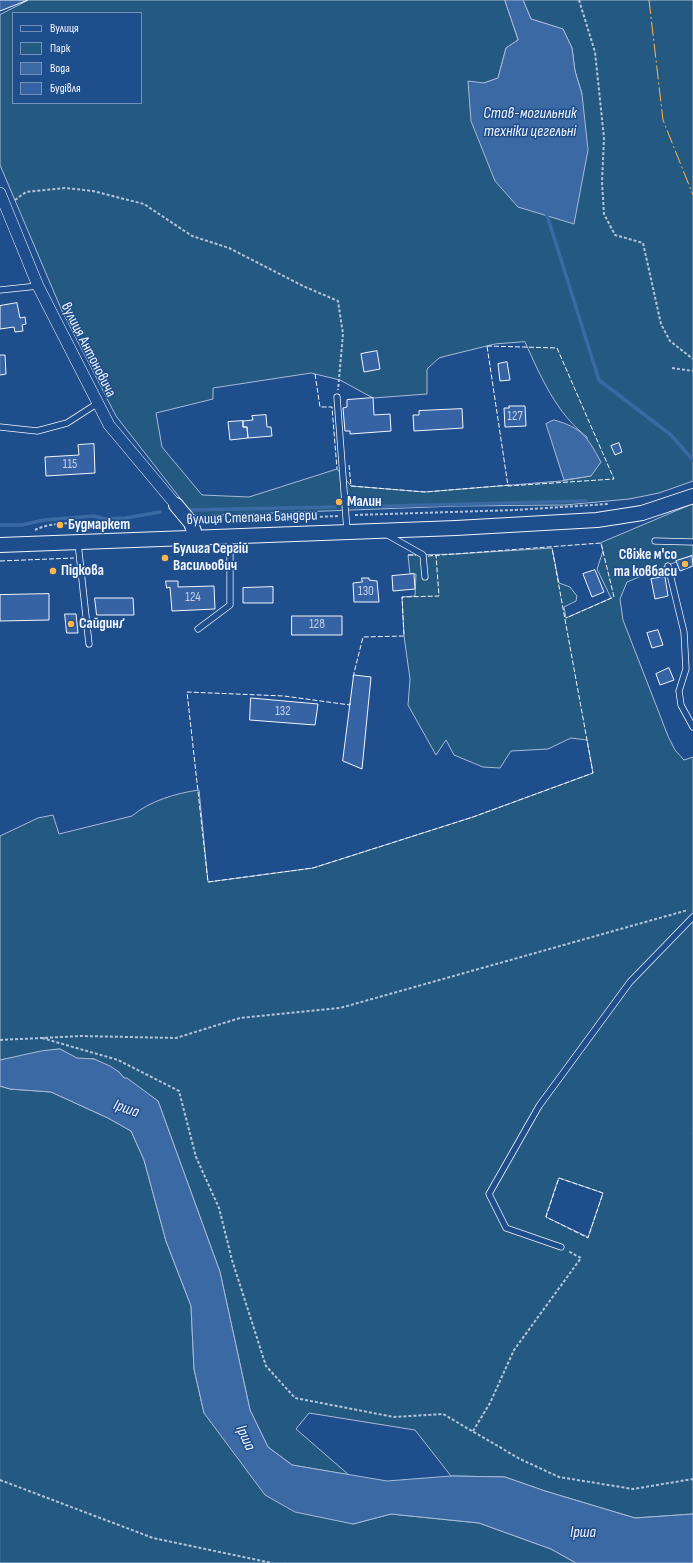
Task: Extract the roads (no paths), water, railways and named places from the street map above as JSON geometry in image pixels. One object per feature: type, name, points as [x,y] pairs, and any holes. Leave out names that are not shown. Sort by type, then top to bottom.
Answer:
[{"type":"street","name":"вулиця Антоновича","points":[[0,193],[3,207],[38,286],[109,425],[176,505]]},
{"type":"street","name":"вулиця Степана Бандери","points":[[0,545],[379,530],[602,519],[642,513],[693,496]]},
{"type":"street","points":[[176,505],[191,523],[196,537]]},
{"type":"lane","points":[[0,290],[38,286]]},
{"type":"lane","points":[[337,397],[347,531]]},
{"type":"lane","points":[[0,427],[38,431],[67,423],[98,403]]},
{"type":"lane","points":[[379,530],[422,555],[425,577]]},
{"type":"lane","points":[[198,628],[230,605],[230,536]]},
{"type":"lane","points":[[656,541],[693,542]]},
{"type":"lane","points":[[78,542],[88,644]]},
{"type":"lane","points":[[668,566],[684,632],[686,668],[679,691],[681,705],[693,727]]},
{"type":"lane","points":[[561,1247],[506,1228],[489,1194],[539,1106],[630,982],[693,917]]},
{"type":"water","name":"Став-могильник техніки цегельні","points":[[505,0],[523,0],[531,19],[563,29],[572,48],[575,71],[582,94],[588,150],[574,224],[518,207],[495,181],[471,121],[468,81],[484,83],[498,78],[506,48],[518,40]]},
{"type":"water","points":[[554,420],[572,426],[578,430],[592,446],[601,462],[591,476],[564,480],[546,424]]},
{"type":"water","name":"Ірша","points":[[60,1049],[77,1058],[94,1059],[110,1066],[119,1072],[124,1078],[127,1078],[158,1101],[220,1272],[250,1410],[268,1447],[292,1465],[387,1481],[451,1476],[505,1477],[545,1491],[635,1518],[693,1514],[693,1563],[576,1563],[551,1549],[479,1523],[391,1514],[353,1524],[295,1512],[265,1495],[204,1413],[194,1369],[191,1306],[166,1241],[144,1160],[131,1131],[108,1118],[51,1092],[10,1089],[0,1086],[0,1060],[41,1051]]},
{"type":"waterway","points":[[546,212],[599,380],[671,435],[693,460]]},
{"type":"waterway","points":[[355,507],[586,501]]},
{"type":"waterway","points":[[189,510],[335,507]]},
{"type":"waterway","points":[[0,525],[22,525],[44,520],[94,516],[105,519],[126,518],[160,512]]},
{"type":"place","name":"Малин","points":[[339,502]]},
{"type":"place","name":"Будмаркет","points":[[60,525]]},
{"type":"place","name":"Булига Сергій Васильович","points":[[165,558]]},
{"type":"place","name":"Свіже м'со та ковбаси","points":[[685,564]]},
{"type":"place","name":"Підкова","points":[[53,571]]},
{"type":"place","name":"Сайдинґ","points":[[71,624]]}]
